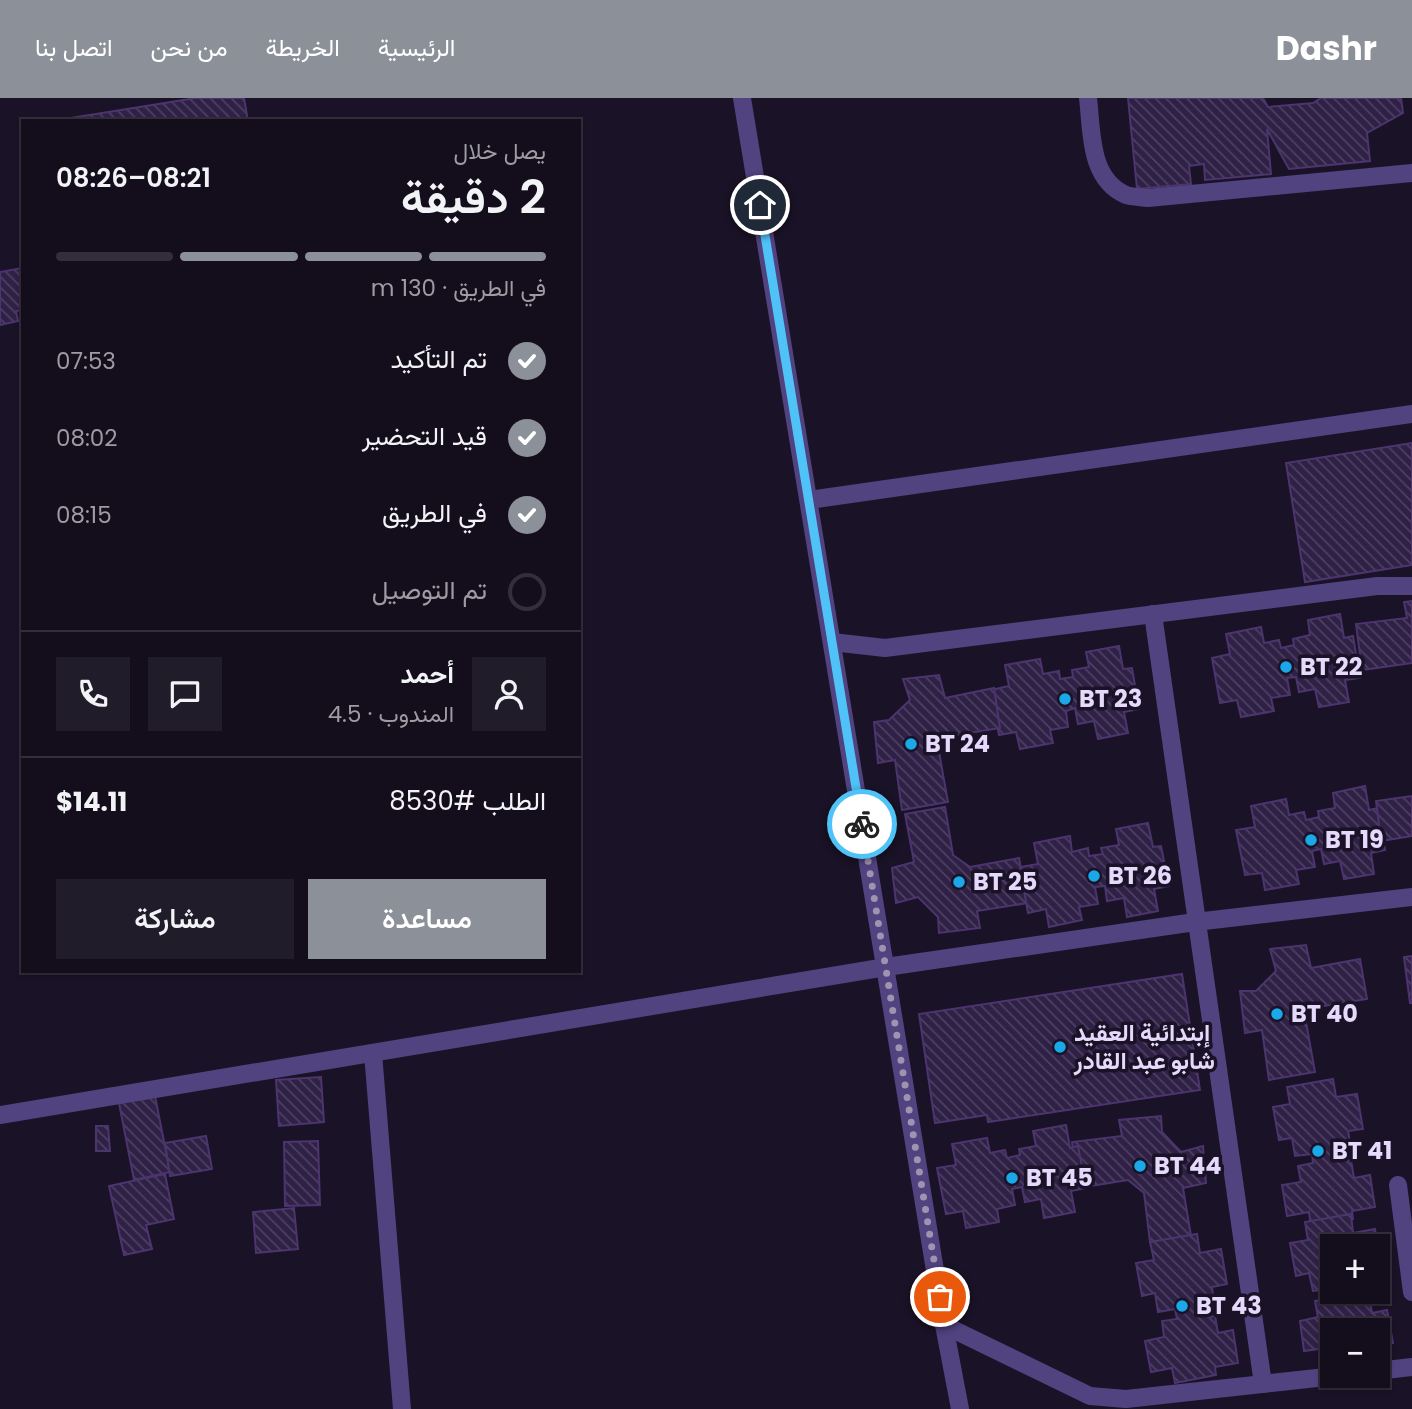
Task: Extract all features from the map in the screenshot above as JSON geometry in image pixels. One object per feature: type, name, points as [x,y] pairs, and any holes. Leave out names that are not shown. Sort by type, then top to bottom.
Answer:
[{"type":"street","points":[[742,98],[960,1409]]},
{"type":"street","points":[[1088,98],[1094,154],[1105,180],[1126,195],[1148,198],[1412,173]]},
{"type":"street","points":[[808,500],[1412,414]]},
{"type":"street","points":[[832,642],[885,648],[1377,586],[1412,586]]},
{"type":"street","points":[[1153,614],[1263,1384]]},
{"type":"street","points":[[0,1115],[886,967],[1195,922],[1412,897]]},
{"type":"street","points":[[373,1053],[402,1409]]},
{"type":"street","points":[[1398,1185],[1412,1292]]},
{"type":"street","points":[[944,1325],[1090,1396],[1126,1399],[1320,1378]]},
{"type":"street","points":[[1390,1370],[1412,1367]]},
{"type":"building","points":[[196,98],[244,98],[248,119],[65,119]]},
{"type":"building","points":[[1128,98],[1263,98],[1268,107],[1313,103],[1321,98],[1401,98],[1403,113],[1367,133],[1370,161],[1289,169],[1267,129],[1271,174],[1205,180],[1204,164],[1189,166],[1191,184],[1137,189]]},
{"type":"building","points":[[21,268],[21,310],[16,311],[18,321],[0,325],[0,272]]},
{"type":"building","points":[[1412,443],[1412,565],[1305,582],[1286,463]]},
{"type":"building","points":[[1412,601],[1412,663],[1362,670],[1356,624],[1407,618],[1404,602]]},
{"type":"building","name":"BT 22","points":[[1340,614],[1344,638],[1353,636],[1360,678],[1345,680],[1349,702],[1319,707],[1315,689],[1299,692],[1296,677],[1287,678],[1290,695],[1271,698],[1274,711],[1241,717],[1237,700],[1220,703],[1212,658],[1230,654],[1226,634],[1261,627],[1264,643],[1279,640],[1281,648],[1294,645],[1293,639],[1310,635],[1308,620]]},
{"type":"building","name":"BT 23","points":[[1119,646],[1123,669],[1132,668],[1139,709],[1124,712],[1128,733],[1098,739],[1094,721],[1078,724],[1075,708],[1066,711],[1068,727],[1050,730],[1053,743],[1020,749],[1016,732],[999,735],[991,690],[1009,686],[1005,665],[1040,659],[1043,674],[1059,671],[1060,679],[1073,677],[1072,670],[1089,667],[1086,652]]},
{"type":"building","name":"BT 24","points":[[939,675],[945,698],[994,688],[1000,728],[951,736],[939,752],[948,802],[902,810],[895,760],[878,763],[874,722],[889,720],[910,700],[903,679]]},
{"type":"building","name":"BT 19","points":[[1365,786],[1369,810],[1378,808],[1385,850],[1371,853],[1374,874],[1344,879],[1340,861],[1324,864],[1321,849],[1312,851],[1315,867],[1296,870],[1299,884],[1265,890],[1262,873],[1245,875],[1236,830],[1255,827],[1251,806],[1286,799],[1289,815],[1304,812],[1306,820],[1319,817],[1318,811],[1335,808],[1333,793]]},
{"type":"building","points":[[1412,796],[1412,836],[1381,841],[1376,801]]},
{"type":"building","name":"BT 25","points":[[945,807],[953,855],[970,867],[1019,858],[1028,903],[977,911],[980,928],[939,933],[938,917],[918,897],[896,903],[892,868],[914,862],[905,814]]},
{"type":"building","name":"BT 26","points":[[1148,823],[1153,847],[1161,846],[1169,886],[1154,889],[1158,911],[1127,917],[1124,898],[1107,901],[1105,886],[1095,887],[1098,904],[1079,907],[1082,920],[1049,927],[1046,909],[1028,913],[1020,867],[1038,864],[1034,843],[1070,836],[1072,852],[1088,848],[1089,856],[1103,854],[1101,848],[1119,845],[1116,829]]},
{"type":"building","name":"BT 40","points":[[1306,945],[1311,968],[1360,959],[1367,999],[1318,1007],[1306,1022],[1315,1072],[1269,1080],[1262,1030],[1245,1033],[1240,991],[1256,991],[1276,971],[1270,949]]},
{"type":"building","points":[[1412,956],[1412,1003],[1410,1003],[1404,957]]},
{"type":"building","points":[[1182,974],[1200,1090],[988,1122],[987,1115],[935,1123],[919,1014]]},
{"type":"building","points":[[321,1077],[324,1122],[279,1126],[276,1080]]},
{"type":"building","name":"BT 41","points":[[1333,1079],[1336,1097],[1357,1094],[1363,1129],[1348,1131],[1351,1147],[1342,1148],[1345,1161],[1351,1160],[1354,1178],[1370,1175],[1375,1207],[1352,1211],[1353,1219],[1311,1227],[1309,1212],[1287,1216],[1282,1185],[1301,1182],[1298,1166],[1313,1163],[1312,1154],[1295,1156],[1292,1138],[1279,1140],[1273,1107],[1290,1104],[1287,1087]]},
{"type":"building","points":[[155,1096],[170,1172],[134,1180],[119,1103]]},
{"type":"building","name":"BT 44","points":[[1161,1116],[1162,1132],[1181,1152],[1203,1146],[1206,1183],[1183,1188],[1191,1236],[1150,1242],[1144,1193],[1128,1180],[1078,1188],[1072,1142],[1122,1136],[1119,1120]]},
{"type":"building","name":"BT 45","points":[[1066,1125],[1070,1148],[1078,1146],[1086,1188],[1071,1191],[1075,1212],[1044,1218],[1041,1199],[1025,1202],[1022,1187],[1012,1189],[1015,1205],[997,1209],[999,1222],[966,1228],[963,1211],[946,1214],[937,1168],[956,1165],[952,1144],[987,1138],[990,1153],[1005,1150],[1007,1158],[1020,1155],[1019,1149],[1036,1146],[1033,1131]]},
{"type":"building","points":[[96,1126],[108,1126],[110,1151],[96,1151]]},
{"type":"building","points":[[206,1136],[212,1169],[170,1176],[165,1143]]},
{"type":"building","points":[[318,1141],[320,1205],[285,1206],[284,1142]]},
{"type":"building","points":[[165,1174],[174,1219],[146,1225],[152,1249],[124,1255],[109,1186]]},
{"type":"building","points":[[294,1208],[298,1249],[256,1253],[253,1212]]},
{"type":"building","points":[[1351,1214],[1353,1233],[1375,1229],[1376,1234],[1320,1234],[1320,1290],[1313,1291],[1309,1273],[1296,1276],[1290,1243],[1308,1240],[1305,1222]]},
{"type":"building","name":"BT 43","points":[[1197,1234],[1200,1253],[1221,1249],[1227,1284],[1212,1287],[1214,1303],[1206,1304],[1208,1317],[1215,1316],[1218,1333],[1233,1330],[1238,1363],[1215,1367],[1216,1375],[1175,1383],[1172,1368],[1151,1372],[1145,1341],[1164,1337],[1162,1321],[1177,1319],[1175,1309],[1158,1312],[1155,1293],[1142,1296],[1136,1263],[1154,1260],[1150,1242]]},
{"type":"building","points":[[1320,1300],[1320,1304],[1370,1304],[1372,1313],[1387,1310],[1388,1318],[1320,1318],[1320,1349],[1304,1351],[1300,1321],[1318,1317],[1315,1301]]},
{"type":"way so far","points":[[862,824],[940,1297]]},
{"type":"place","name":"BT 22","points":[[1286,667]]},
{"type":"place","name":"BT 23","points":[[1065,699]]},
{"type":"place","name":"BT 24","points":[[911,744]]},
{"type":"place","name":"BT 19","points":[[1311,840]]},
{"type":"place","name":"BT 26","points":[[1094,876]]},
{"type":"place","name":"BT 25","points":[[959,882]]},
{"type":"place","name":"BT 40","points":[[1277,1014]]},
{"type":"place","name":"إبتدائية العقيد شابو عبد القادر","points":[[1060,1047]]},
{"type":"place","name":"BT 41","points":[[1318,1151]]},
{"type":"place","name":"BT 44","points":[[1140,1166]]},
{"type":"place","name":"BT 45","points":[[1012,1178]]},
{"type":"place","name":"BT 43","points":[[1182,1306]]},
{"type":"route","points":[[760,205],[862,824]]}]
